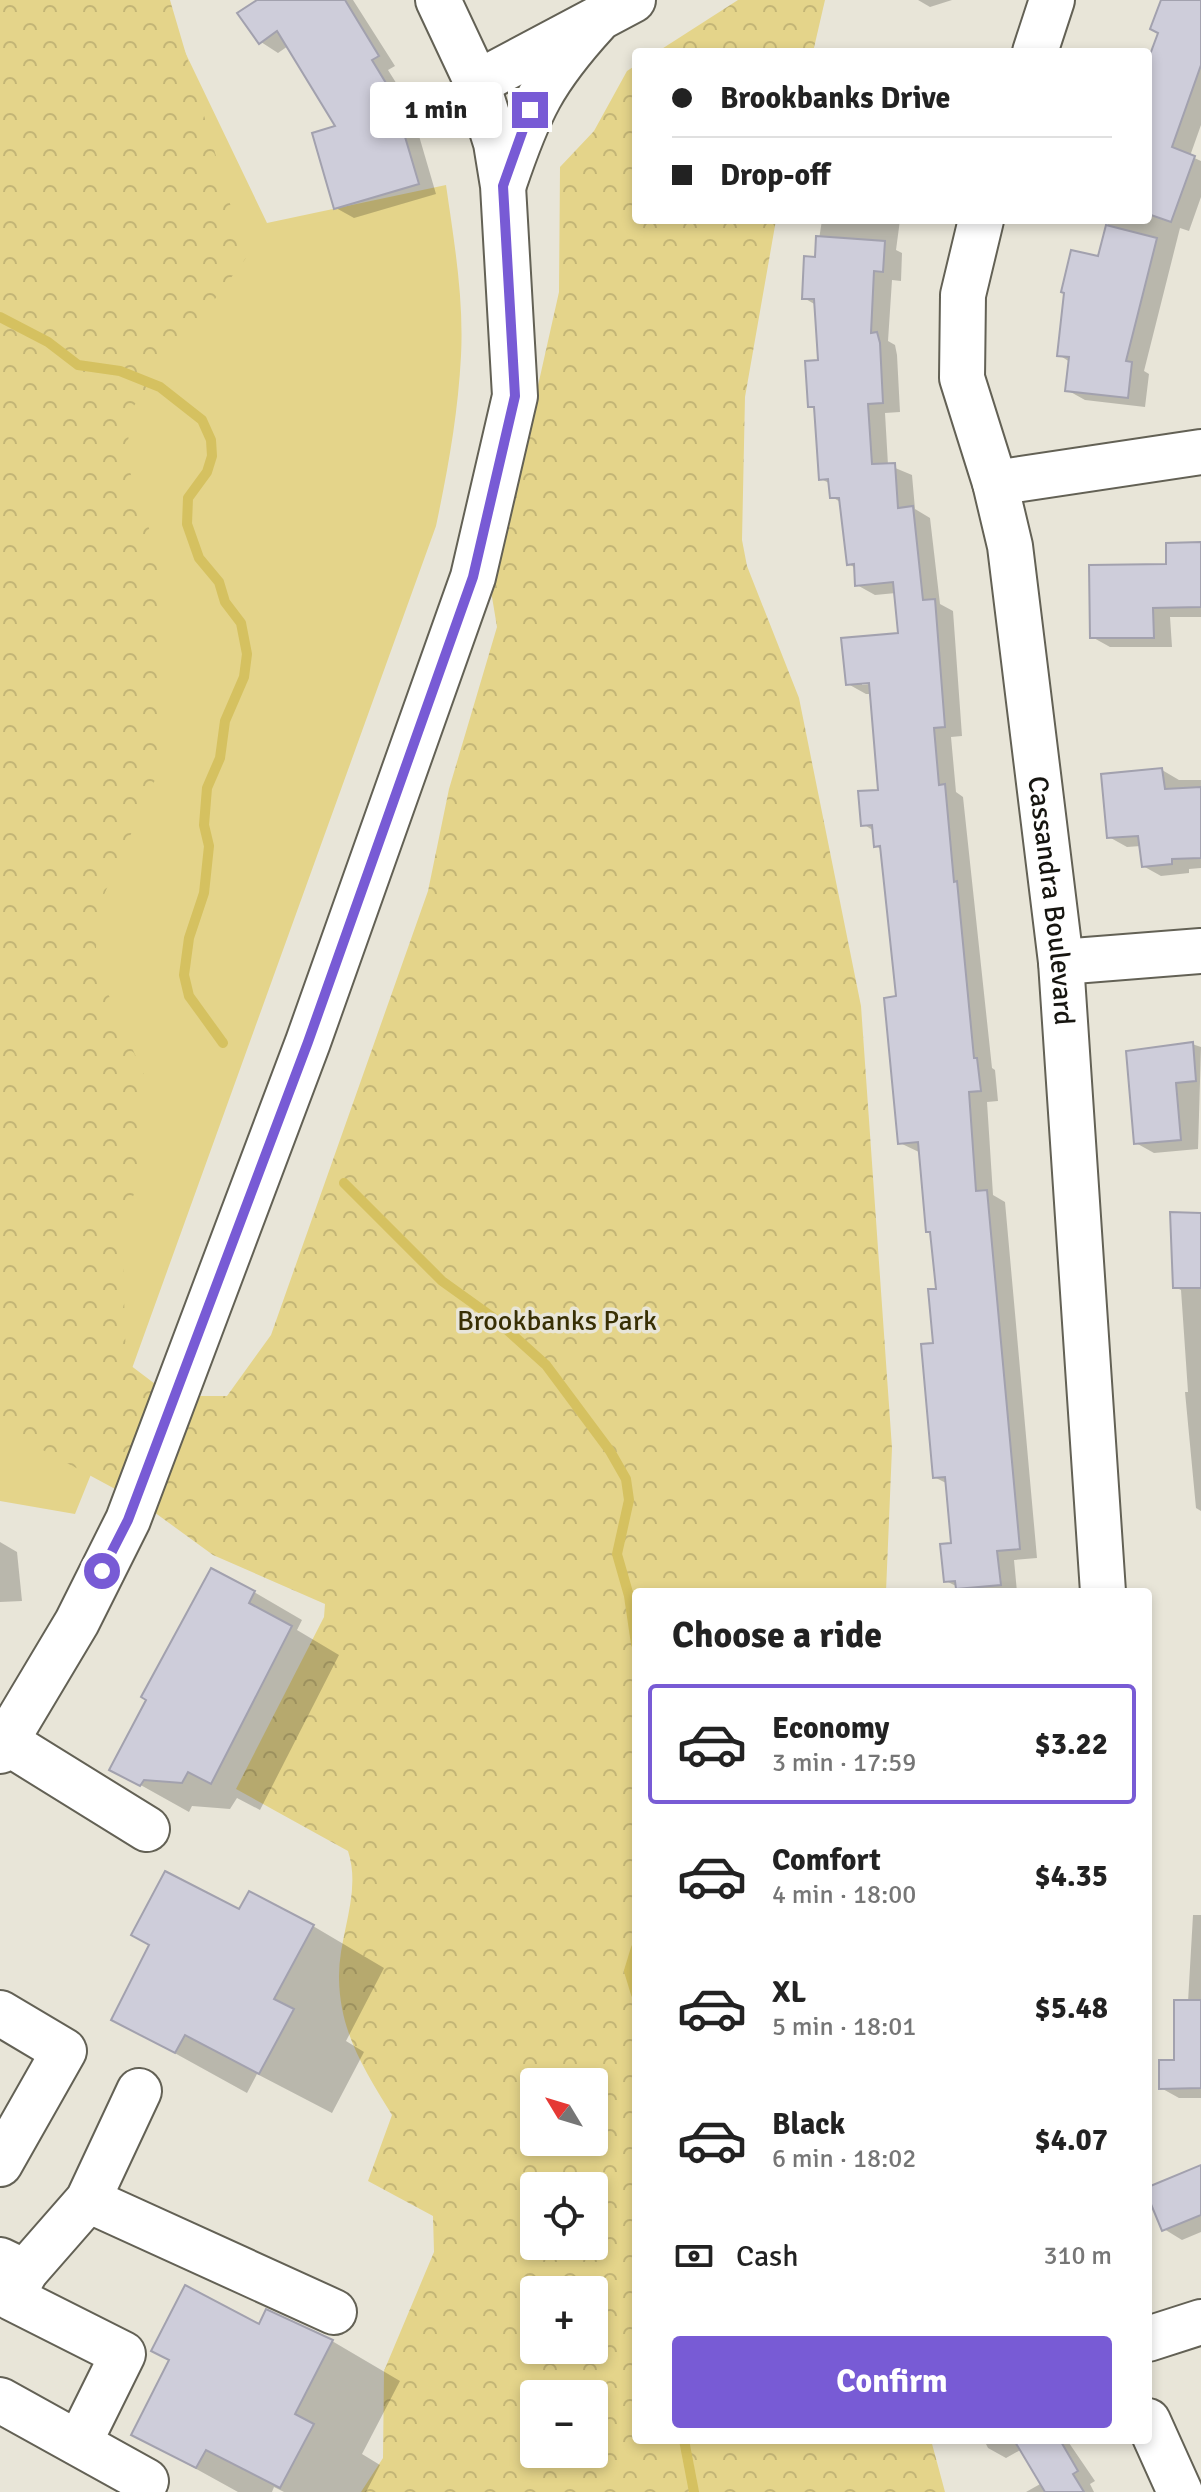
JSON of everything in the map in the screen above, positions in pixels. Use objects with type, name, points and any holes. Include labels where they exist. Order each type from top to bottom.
[{"type":"street","points":[[147,1829],[2,1743],[77,1622],[128,1520],[308,1042],[459,624],[473,577],[515,396],[503,186],[496,143],[477,83],[438,0]]},
{"type":"street","points":[[477,83],[633,0]]},
{"type":"street","points":[[1036,48],[1052,0]]},
{"type":"street","points":[[503,186],[530,110],[547,81],[596,22]]},
{"type":"street","name":"Cassandra Boulevard","points":[[980,224],[963,295],[962,378],[995,483],[1010,546],[1061,962],[1103,1588]]},
{"type":"street","points":[[995,483],[1201,452]]},
{"type":"street","points":[[1061,962],[1201,951]]},
{"type":"street","points":[[0,2013],[64,2051],[0,2164]]},
{"type":"street","points":[[79,2443],[123,2354],[12,2298],[12,2266],[88,2200],[139,2091]]},
{"type":"street","points":[[88,2200],[334,2312]]},
{"type":"street","points":[[1152,2338],[1201,2322]]},
{"type":"street","points":[[0,2400],[146,2481]]},
{"type":"street","points":[[1152,2430],[1180,2492]]},
{"type":"green space","points":[[0,0],[160,0],[267,223],[446,185],[461,313],[458,399],[436,526],[117,1410],[75,1514],[0,1501]]},
{"type":"green space","name":"Brookbanks Park","points":[[0,0],[170,0],[246,258],[130,411],[127,463],[160,561],[158,773],[99,906],[95,964],[144,1075],[139,1179],[122,1229],[126,1362],[171,1396],[227,1396],[271,1335],[428,891],[449,789],[497,627],[487,567],[513,497],[559,292],[560,167],[594,131],[627,71],[632,68],[632,224],[775,224],[745,397],[742,540],[747,566],[799,698],[861,1006],[892,1448],[886,1588],[632,1588],[632,2444],[932,2444],[945,2492],[361,2492],[383,2458],[384,2371],[434,2252],[433,2216],[368,2181],[392,2115],[356,2051],[340,1999],[340,1963],[352,1883],[348,1851],[236,1789],[324,1617],[325,1604],[213,1555],[143,1504],[0,1427]]},
{"type":"green space","points":[[738,0],[825,0],[814,48],[663,48]]},
{"type":"building","points":[[257,0],[345,0],[379,56],[372,60],[392,93],[419,184],[334,209],[312,133],[335,126],[277,31],[259,44],[237,13]]},
{"type":"building","points":[[1161,0],[1201,0],[1201,65],[1172,147],[1195,156],[1171,222],[1152,215],[1152,49],[1158,33],[1150,29]]},
{"type":"building","points":[[1106,225],[1157,238],[1126,361],[1132,362],[1128,398],[1065,391],[1069,357],[1057,356],[1064,293],[1061,292],[1071,250],[1098,256]]},
{"type":"building","points":[[816,236],[885,241],[883,272],[874,271],[871,333],[877,332],[880,343],[883,403],[868,404],[872,464],[895,463],[898,508],[913,506],[923,600],[935,599],[945,727],[934,728],[939,785],[945,784],[974,1058],[977,1058],[981,1091],[969,1092],[976,1191],[987,1190],[1020,1549],[997,1551],[1001,1585],[956,1588],[955,1581],[944,1582],[940,1544],[951,1543],[945,1477],[933,1478],[921,1344],[933,1343],[928,1289],[936,1289],[930,1232],[926,1232],[918,1142],[898,1144],[884,998],[896,996],[880,846],[874,847],[872,825],[861,826],[858,791],[878,790],[869,683],[846,685],[841,638],[898,633],[893,582],[855,586],[854,564],[847,565],[839,498],[830,498],[828,479],[819,480],[814,407],[808,407],[805,361],[818,360],[814,299],[802,299],[804,256],[815,257]]},
{"type":"building","points":[[1201,542],[1201,607],[1153,608],[1154,638],[1090,638],[1089,565],[1166,564],[1166,543]]},
{"type":"building","points":[[1162,768],[1165,789],[1201,787],[1201,858],[1172,859],[1172,864],[1142,867],[1138,836],[1107,838],[1101,774]]},
{"type":"building","points":[[1193,1042],[1196,1081],[1176,1083],[1181,1140],[1134,1144],[1126,1051]]},
{"type":"building","points":[[1170,1212],[1201,1213],[1201,1288],[1173,1288]]},
{"type":"building","points":[[211,1568],[255,1591],[249,1603],[292,1626],[211,1784],[188,1772],[182,1783],[144,1780],[140,1786],[109,1770],[146,1700],[141,1697]]},
{"type":"building","points":[[165,1871],[239,1909],[249,1891],[314,1925],[274,1999],[294,2009],[259,2074],[185,2035],[175,2053],[111,2020],[149,1945],[131,1935]]},
{"type":"building","points":[[1174,2000],[1201,2000],[1201,2088],[1159,2089],[1159,2060],[1174,2060]]},
{"type":"building","points":[[1201,2165],[1201,2215],[1162,2231],[1152,2207],[1152,2185]]},
{"type":"building","points":[[185,2285],[259,2324],[266,2309],[333,2340],[295,2414],[314,2424],[280,2488],[206,2450],[196,2468],[131,2435],[169,2360],[151,2351]]},
{"type":"building","points":[[1016,2444],[1062,2444],[1078,2471],[1073,2474],[1084,2492],[1045,2492]]},
{"type":"waterway","points":[[0,317],[48,342],[78,365],[120,371],[160,387],[202,420],[211,440],[212,456],[207,472],[188,498],[187,524],[199,558],[219,582],[225,602],[241,623],[247,654],[244,677],[225,721],[220,758],[207,788],[204,825],[209,846],[204,893],[189,938],[184,975],[189,996],[223,1043]]},
{"type":"waterway","points":[[344,1183],[442,1281],[495,1319],[546,1365],[610,1451],[626,1479],[629,1500],[617,1554],[632,1617]]},
{"type":"waterway","points":[[632,1961],[629,1971],[632,1981]]},
{"type":"waterway","points":[[685,2444],[694,2492]]},
{"type":"route","points":[[102,1571],[128,1520],[308,1042],[459,624],[473,577],[515,396],[503,186],[530,110]]}]
